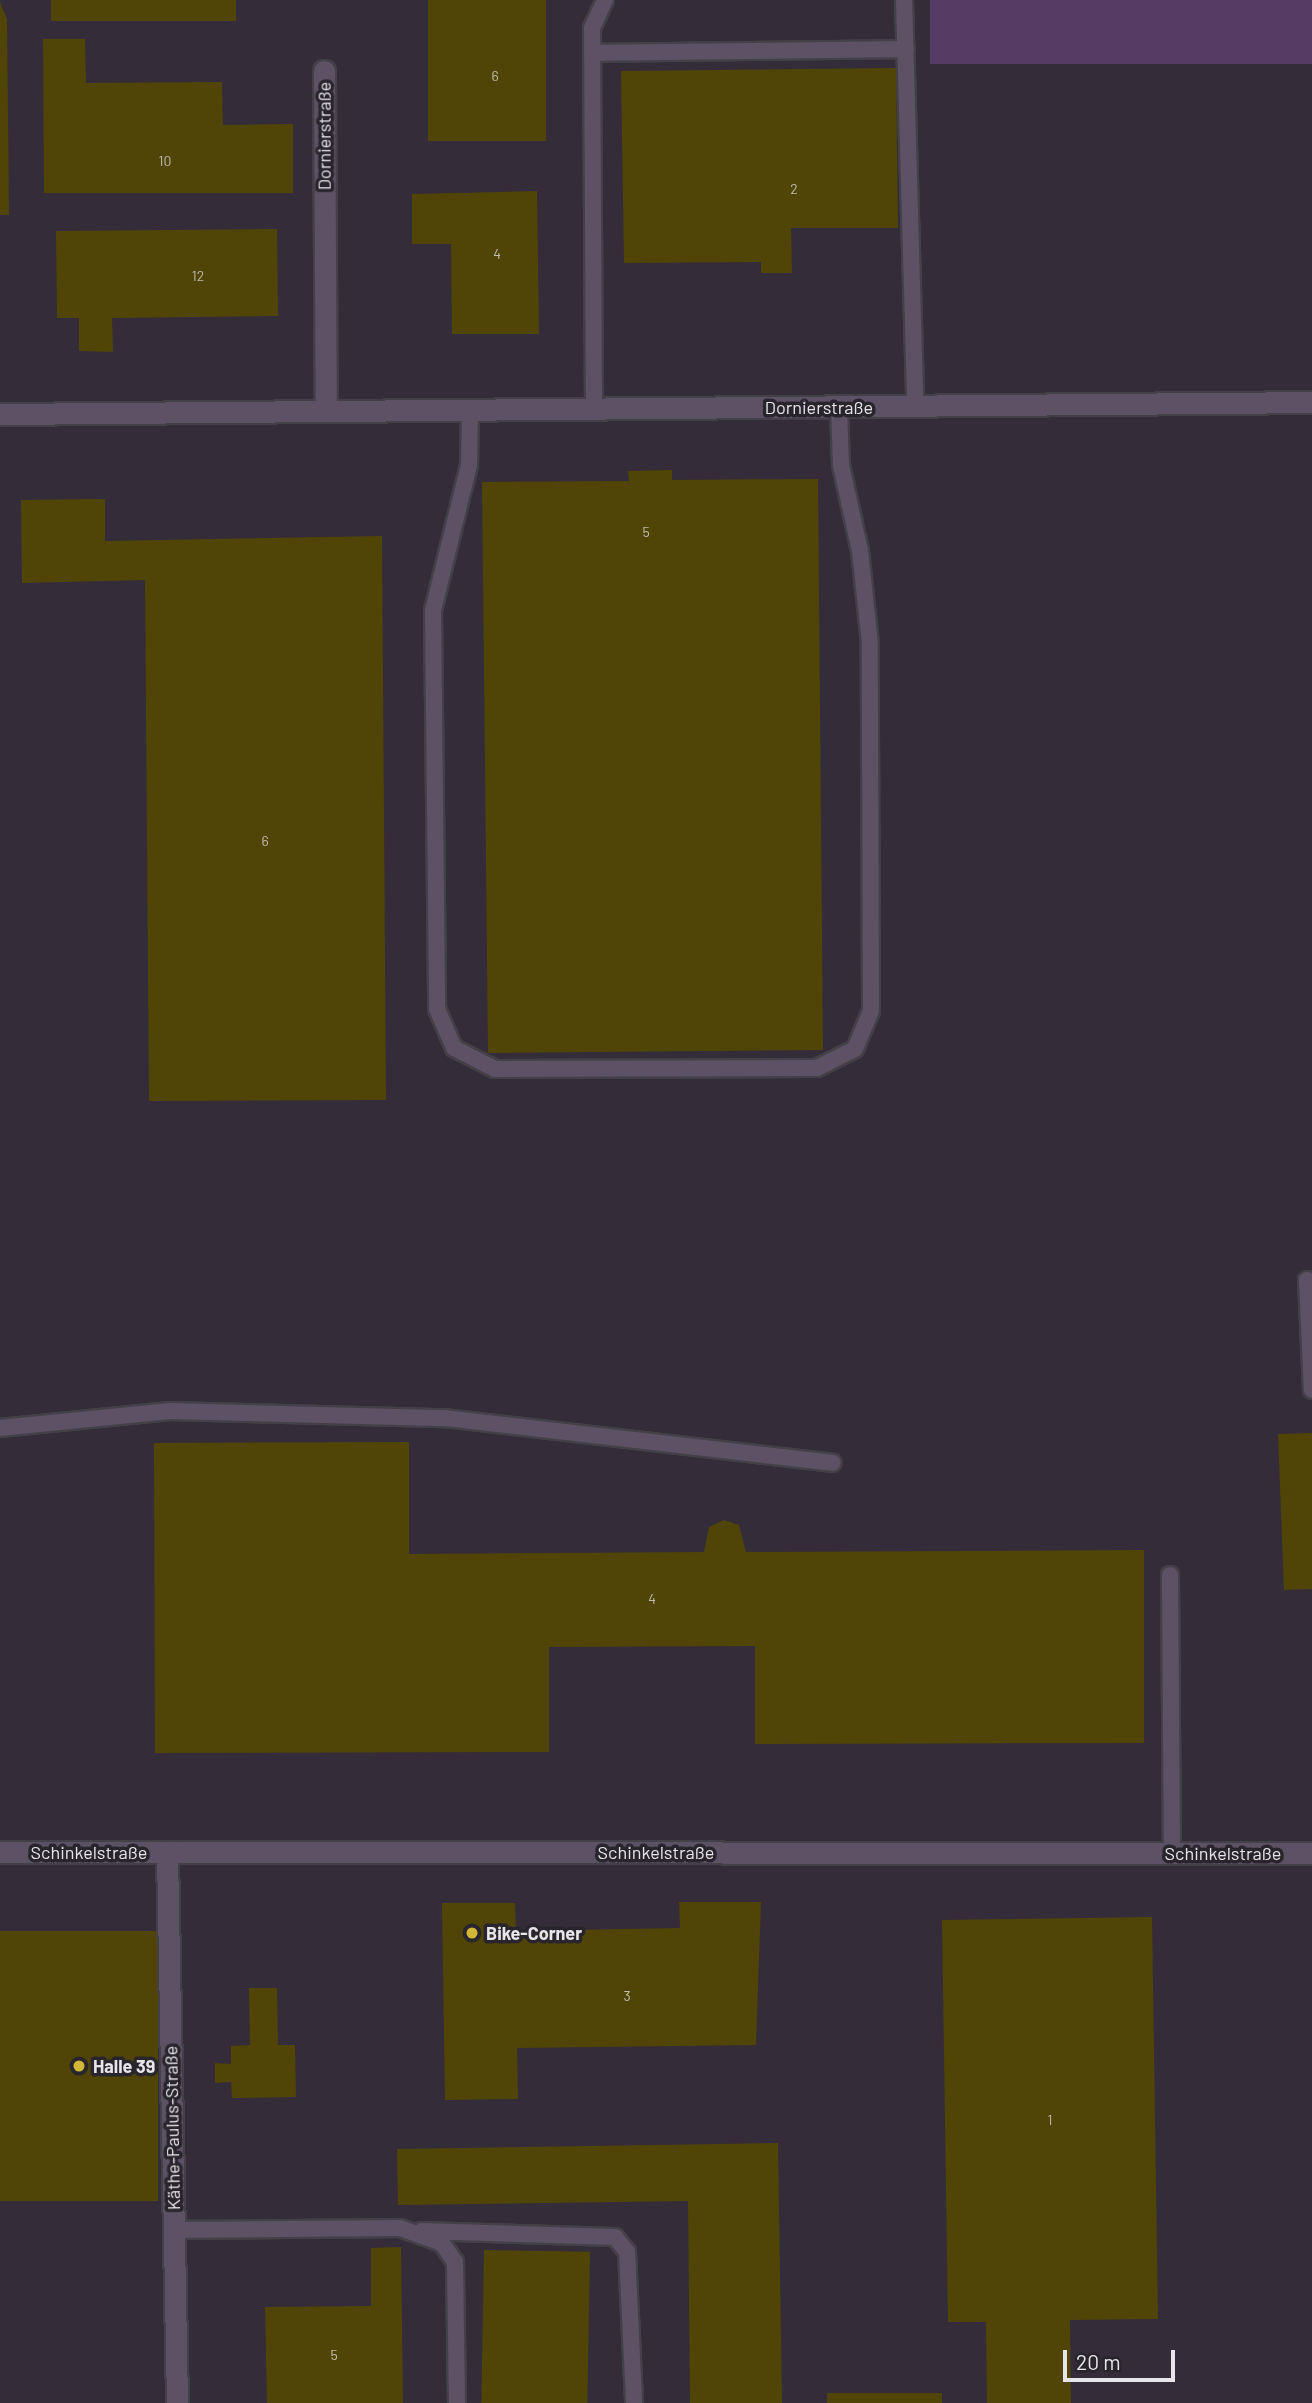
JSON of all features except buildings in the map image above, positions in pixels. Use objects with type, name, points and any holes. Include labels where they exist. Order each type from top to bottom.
[{"type":"street","name":"Dornierstraße","points":[[324,71],[326,411]]},
{"type":"street","name":"Dornierstraße","points":[[0,414],[1312,402]]},
{"type":"street","name":"Schinkelstraße","points":[[0,1852],[1312,1853]]},
{"type":"street","name":"Käthe-Paulus-Straße","points":[[167,1852],[177,2403]]},
{"type":"lane","points":[[594,408],[592,28],[605,0],[615,0]]},
{"type":"lane","points":[[904,0],[915,406]]},
{"type":"lane","points":[[592,53],[906,48]]},
{"type":"lane","points":[[470,410],[469,465],[433,611],[437,1009],[454,1048],[495,1069],[817,1068],[855,1049],[872,1011],[870,644],[860,551],[841,465],[839,407]]},
{"type":"lane","points":[[1307,1280],[1312,1390]]},
{"type":"lane","points":[[0,1428],[170,1411],[445,1418],[832,1463]]},
{"type":"lane","points":[[1170,1575],[1172,1853]]},
{"type":"lane","points":[[174,2230],[420,2231],[615,2237],[627,2252],[634,2403]]},
{"type":"lane","points":[[420,2231],[442,2243],[455,2262],[457,2403]]},
{"type":"shaded area","points":[[0,0],[1312,0],[1312,2403],[0,2403]]},
{"type":"shaded area","points":[[930,0],[1312,0],[1312,64],[930,64]]},
{"type":"place","name":"Bike-Corner","points":[[472,1933]]},
{"type":"place","name":"Halle 39","points":[[79,2066]]}]
